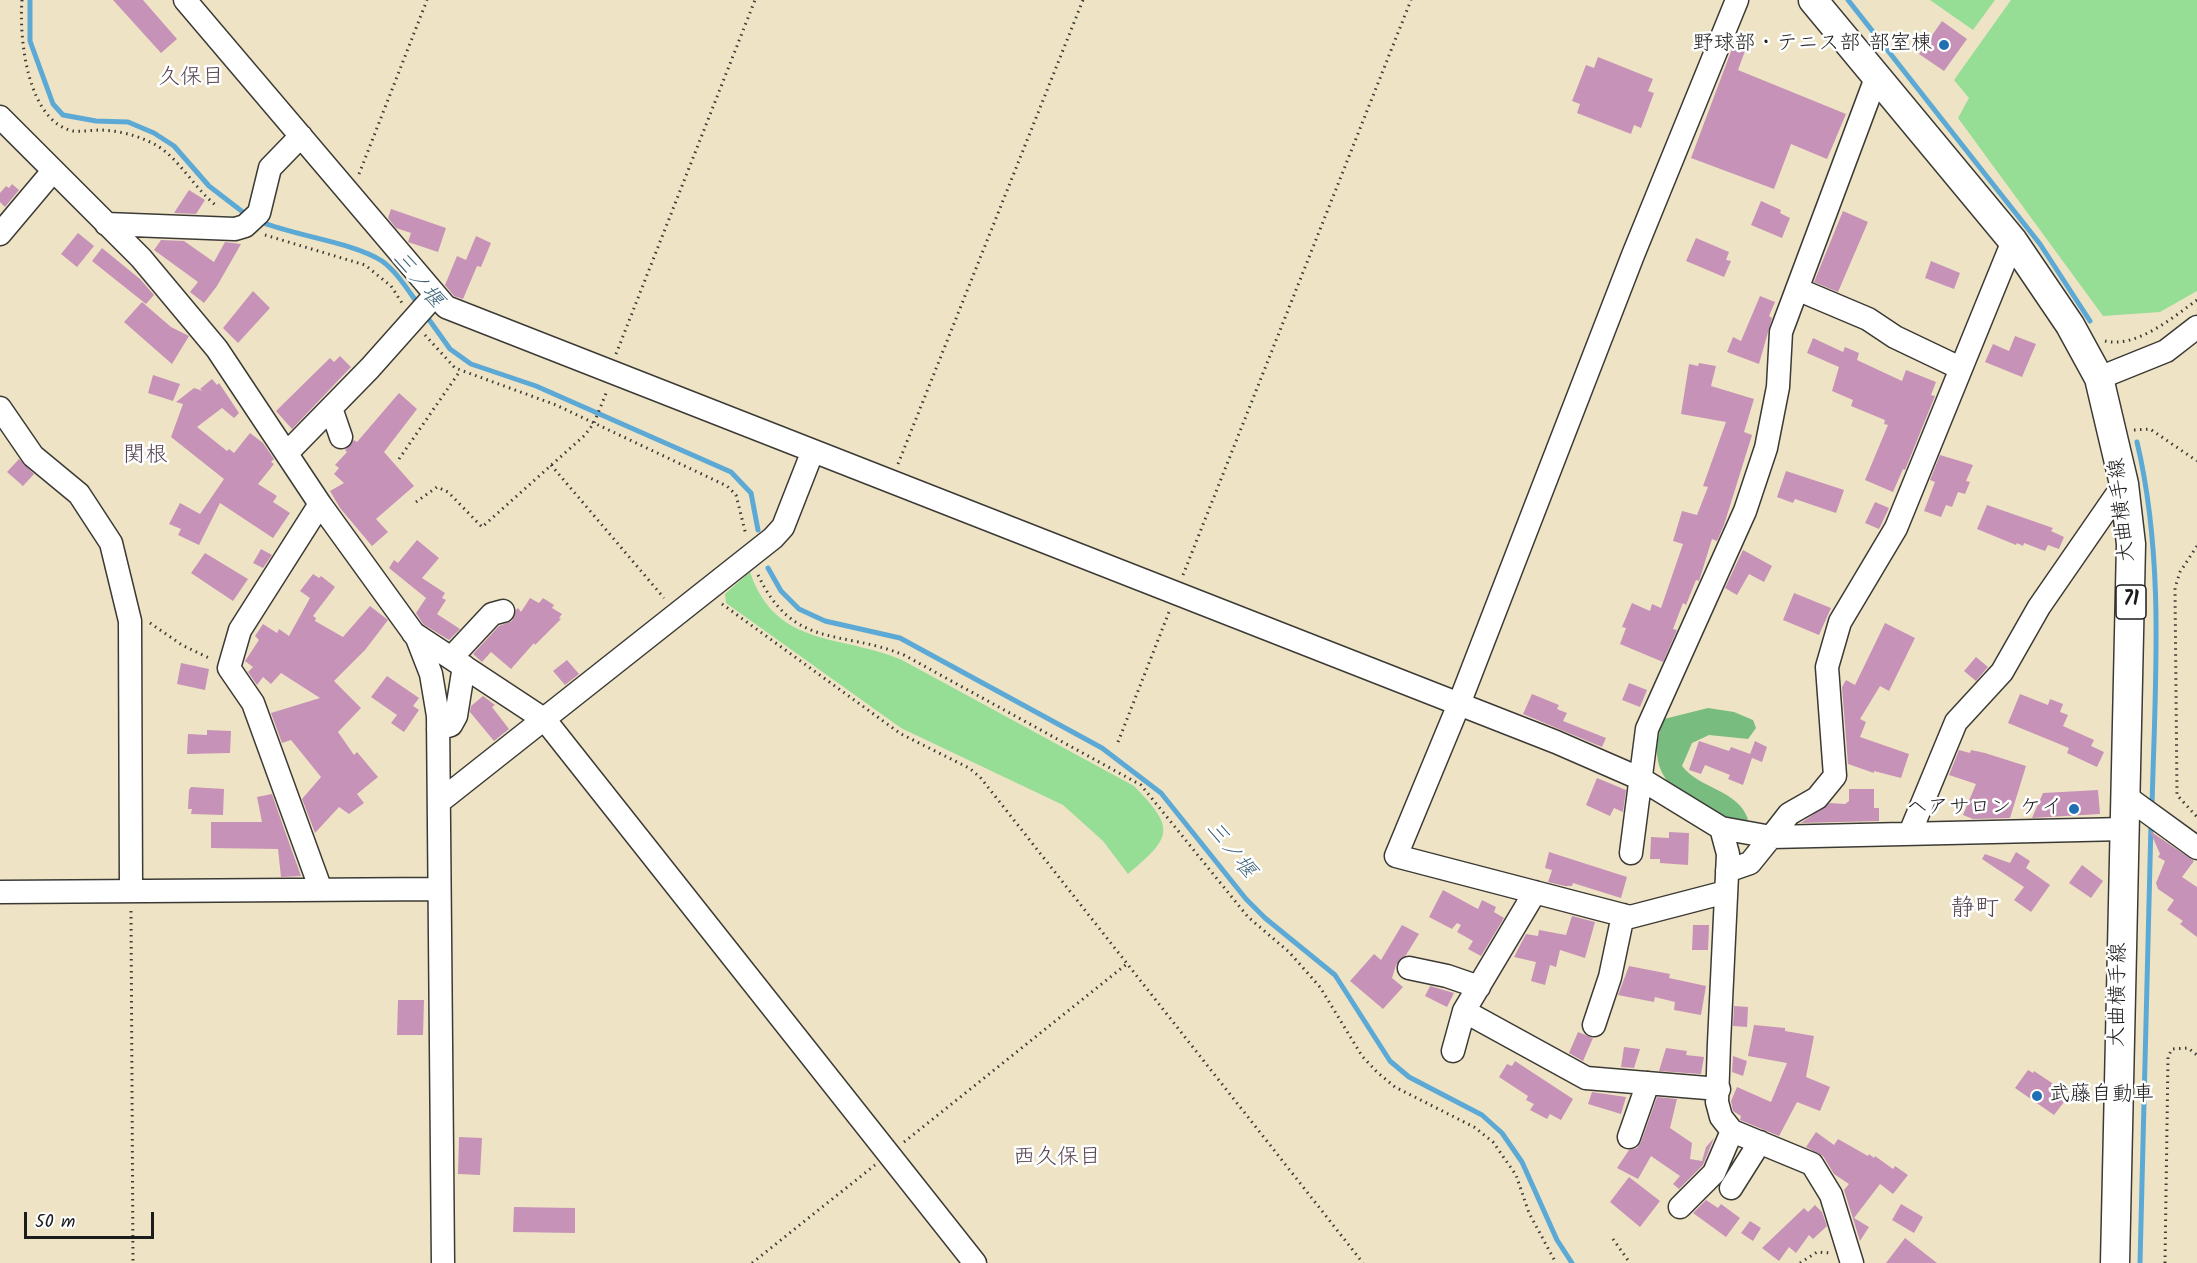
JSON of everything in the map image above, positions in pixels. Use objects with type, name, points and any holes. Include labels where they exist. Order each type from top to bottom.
[{"type":"main road","name":"大曲横手線","points":[[1813,0],[2013,242],[2070,325],[2100,378],[2114,431],[2124,484],[2131,544],[2115,1263]]},
{"type":"street","points":[[184,0],[351,194],[432,298],[446,308],[1459,704],[1641,779],[1721,828],[1771,837],[2124,829]]},
{"type":"street","points":[[1737,0],[1633,255],[1459,704],[1396,856],[1630,917],[1726,881],[1749,863],[1789,814],[1817,798],[1835,776],[1827,667],[1840,622],[1896,528],[2013,242]]},
{"type":"street","points":[[1631,853],[1647,729],[1745,511],[1766,448],[1778,387],[1781,332],[1876,78]]},
{"type":"street","points":[[0,117],[141,258],[217,349],[320,504],[413,633],[431,674],[438,729],[443,1263]]},
{"type":"street","points":[[106,224],[235,229],[250,221],[270,168],[302,136]]},
{"type":"street","points":[[0,234],[53,171]]},
{"type":"street","points":[[1797,289],[1868,319],[1895,337],[1960,368]]},
{"type":"street","points":[[287,453],[432,298]]},
{"type":"street","points":[[2100,378],[2166,351],[2197,327]]},
{"type":"street","points":[[0,408],[33,456],[79,494],[111,543],[130,621],[130,890]]},
{"type":"street","points":[[331,408],[341,437]]},
{"type":"street","points":[[439,802],[707,591],[783,527],[812,453]]},
{"type":"street","points":[[1910,833],[1956,722],[2002,672],[2039,607],[2124,484]]},
{"type":"street","points":[[320,504],[240,630],[229,668],[253,703],[321,890]]},
{"type":"street","points":[[434,692],[458,671],[492,614],[503,611]]},
{"type":"street","points":[[413,633],[458,671],[545,720],[975,1263]]},
{"type":"street","points":[[438,729],[451,725],[456,716],[458,671]]},
{"type":"street","points":[[2124,795],[2197,848]]},
{"type":"street","points":[[1721,828],[1728,854],[1717,1102],[1721,1117],[1732,1131],[1812,1164],[1831,1195],[1851,1259]]},
{"type":"street","points":[[0,892],[438,889]]},
{"type":"street","points":[[1453,1051],[1464,1011],[1535,892]]},
{"type":"street","points":[[1594,1025],[1610,977],[1623,915]]},
{"type":"street","points":[[1409,968],[1447,976],[1479,987]]},
{"type":"street","points":[[1464,1011],[1586,1078],[1719,1089]]},
{"type":"street","points":[[1629,1137],[1648,1083]]},
{"type":"street","points":[[1680,1207],[1714,1173],[1732,1131]]},
{"type":"street","points":[[1731,1188],[1760,1142]]},
{"type":"path","points":[[22,0],[22,45],[41,107],[48,117],[74,131],[125,132],[154,144],[165,151],[211,202],[250,221],[280,241],[365,265],[391,286],[440,354],[460,370],[556,405],[727,486],[736,495],[750,556],[768,595],[777,608],[796,624],[828,637],[880,645],[904,655],[1141,785],[1242,910],[1289,952],[1320,987],[1362,1056],[1377,1072],[1395,1087],[1474,1127],[1493,1142],[1516,1174],[1529,1213],[1556,1263]]},
{"type":"path","points":[[351,194],[427,0]]},
{"type":"path","points":[[608,372],[755,0]]},
{"type":"path","points":[[890,483],[1083,0]]},
{"type":"path","points":[[1118,742],[1411,0]]},
{"type":"path","points":[[399,459],[460,370]]},
{"type":"path","points":[[416,502],[437,487],[448,492],[482,527],[585,435],[594,422],[602,402]]},
{"type":"path","points":[[2114,431],[2150,429],[2197,461]]},
{"type":"path","points":[[551,465],[678,614]]},
{"type":"path","points":[[2197,546],[2180,572],[2175,599],[2177,795],[2197,817]]},
{"type":"path","points":[[707,591],[731,612],[901,734],[969,768],[1128,963],[1364,1263]]},
{"type":"path","points":[[124,597],[155,628],[229,668]]},
{"type":"path","points":[[130,890],[133,1263]]},
{"type":"path","points":[[752,1263],[1128,963]]},
{"type":"path","points":[[2165,1263],[2168,1057],[2172,1049],[2188,1048],[2197,1055]]},
{"type":"path","points":[[1613,1239],[1630,1263]]},
{"type":"path","points":[[1800,1263],[1804,1258],[1817,1252],[1851,1259]]},
{"type":"green space","points":[[1930,0],[1995,0],[1973,30]]},
{"type":"green space","points":[[2011,0],[2197,0],[2197,291],[2160,312],[2103,316],[1958,118],[1969,98],[1954,80]]},
{"type":"green space","points":[[750,572],[762,597],[776,615],[794,627],[813,635],[902,660],[1134,786],[1148,801],[1162,823],[1163,832],[1160,841],[1153,851],[1128,874],[1103,841],[1063,805],[901,728],[726,603],[725,594]]},
{"type":"green space","points":[[1708,708],[1734,712],[1753,720],[1756,728],[1748,739],[1709,735],[1692,743],[1682,766],[1698,780],[1727,796],[1743,809],[1748,819],[1742,826],[1705,809],[1674,789],[1664,776],[1658,760],[1658,742],[1664,719]]},
{"type":"building","points":[[113,0],[143,0],[177,39],[161,53]]},
{"type":"building","name":"野球部・テニス部 部室棟","points":[[1942,21],[1967,39],[1944,71],[1919,54]]},
{"type":"building","points":[[1733,46],[1745,51],[1738,70],[1846,114],[1827,159],[1791,144],[1774,189],[1691,158]]},
{"type":"building","points":[[1598,57],[1653,79],[1648,91],[1654,93],[1641,128],[1634,125],[1631,134],[1577,113],[1580,104],[1572,101],[1586,65],[1594,68]]},
{"type":"building","points":[[12,184],[19,190],[5,207],[0,202],[0,193],[6,186],[9,188]]},
{"type":"building","points":[[189,190],[205,200],[196,214],[174,213]]},
{"type":"building","points":[[1761,201],[1781,210],[1780,213],[1790,218],[1782,238],[1751,225]]},
{"type":"building","points":[[391,209],[446,228],[438,252],[408,242],[411,233],[396,228],[388,218]]},
{"type":"building","points":[[1843,211],[1868,222],[1838,292],[1814,282]]},
{"type":"building","points":[[78,233],[94,246],[77,267],[61,254]]},
{"type":"building","points":[[476,236],[491,243],[481,267],[477,266],[463,299],[454,296],[445,285],[457,256],[466,260]]},
{"type":"building","points":[[1696,238],[1729,252],[1726,260],[1731,261],[1724,277],[1686,261]]},
{"type":"building","points":[[161,240],[184,241],[214,262],[225,242],[241,244],[217,286],[204,303],[190,292],[198,282],[154,250]]},
{"type":"building","points":[[102,248],[140,279],[154,295],[146,304],[92,261]]},
{"type":"building","points":[[1931,261],[1960,273],[1954,289],[1925,278]]},
{"type":"building","points":[[253,291],[270,308],[238,343],[223,328]]},
{"type":"building","points":[[1760,296],[1775,302],[1769,316],[1772,318],[1759,364],[1727,352],[1733,337],[1741,341]]},
{"type":"building","points":[[142,302],[171,327],[189,336],[172,364],[124,322]]},
{"type":"building","points":[[2015,336],[2036,344],[2022,377],[1985,362],[1993,344],[2009,351]]},
{"type":"building","points":[[1813,338],[1843,352],[1845,347],[1859,353],[1857,360],[1902,381],[1906,370],[1936,382],[1931,395],[1935,396],[1905,470],[1903,469],[1893,492],[1865,480],[1888,425],[1884,424],[1885,420],[1851,406],[1853,400],[1832,391],[1839,367],[1807,353]]},
{"type":"building","points":[[340,356],[351,367],[292,429],[276,411],[330,358],[334,362]]},
{"type":"building","points":[[1699,363],[1716,366],[1711,386],[1754,399],[1744,432],[1752,435],[1724,525],[1717,541],[1712,539],[1699,581],[1696,580],[1686,605],[1683,603],[1673,629],[1677,630],[1663,662],[1620,644],[1626,628],[1622,627],[1632,603],[1650,611],[1652,604],[1661,608],[1683,544],[1673,541],[1682,511],[1697,515],[1708,487],[1703,486],[1726,422],[1681,414],[1689,364],[1698,366]]},
{"type":"building","points":[[153,375],[180,384],[173,401],[148,393]]},
{"type":"building","points":[[212,379],[217,385],[219,383],[239,413],[234,418],[222,408],[197,427],[227,451],[229,449],[234,453],[250,433],[263,443],[274,459],[271,462],[274,464],[258,484],[277,496],[273,502],[290,513],[273,538],[220,503],[199,545],[178,535],[181,529],[169,524],[180,503],[200,514],[224,479],[171,437],[183,404],[176,402],[194,388],[203,391],[200,389]]},
{"type":"building","points":[[399,393],[417,409],[384,452],[414,486],[376,519],[388,532],[372,546],[340,508],[330,491],[344,483],[334,474],[339,468],[335,465],[347,452],[345,450],[354,440],[357,442]]},
{"type":"building","points":[[1940,455],[1973,465],[1966,481],[1970,482],[1965,494],[1958,492],[1952,507],[1946,505],[1941,517],[1924,511],[1935,482],[1930,480]]},
{"type":"building","points":[[19,459],[34,474],[23,486],[7,472]]},
{"type":"building","points":[[1786,471],[1844,490],[1836,513],[1795,499],[1793,503],[1777,497]]},
{"type":"building","points":[[1875,502],[1889,508],[1879,529],[1865,523]]},
{"type":"building","points":[[1987,505],[2053,528],[2051,531],[2064,537],[2059,549],[2048,545],[2045,551],[2024,543],[2023,546],[2017,543],[2016,545],[1977,529]]},
{"type":"building","points":[[417,540],[439,558],[422,578],[445,593],[442,598],[446,600],[437,614],[460,629],[449,640],[423,624],[416,613],[426,598],[389,568],[394,560],[398,563]]},
{"type":"building","points":[[261,549],[272,555],[263,568],[253,563]]},
{"type":"building","points":[[1743,550],[1772,566],[1764,582],[1749,574],[1737,595],[1725,588]]},
{"type":"building","points":[[205,553],[248,579],[233,601],[191,573]]},
{"type":"building","points":[[313,574],[319,578],[321,576],[335,587],[313,616],[316,618],[315,621],[343,637],[370,606],[388,620],[365,650],[334,681],[361,708],[338,732],[354,755],[357,752],[378,777],[357,794],[364,803],[349,814],[339,807],[315,833],[302,799],[321,777],[291,740],[282,743],[271,713],[320,698],[281,673],[271,684],[263,677],[257,685],[248,672],[253,667],[245,661],[259,640],[255,636],[263,624],[277,633],[279,629],[289,636],[310,598],[300,591]]},
{"type":"building","points":[[1794,593],[1831,608],[1819,635],[1783,620]]},
{"type":"building","points":[[530,598],[539,603],[543,598],[554,605],[552,608],[562,614],[559,618],[561,619],[535,645],[534,643],[511,669],[491,652],[482,662],[473,654],[499,626],[512,621],[516,610],[518,608],[521,612]]},
{"type":"building","points":[[1885,623],[1915,638],[1889,691],[1880,686],[1860,719],[1866,722],[1860,737],[1909,754],[1901,778],[1874,771],[1874,773],[1848,764],[1842,687],[1846,680],[1855,685]]},
{"type":"building","points":[[1976,657],[1988,667],[1976,681],[1964,671]]},
{"type":"building","points":[[567,660],[579,674],[565,685],[553,671]]},
{"type":"building","points":[[181,663],[209,669],[205,690],[177,684]]},
{"type":"building","points":[[387,676],[419,698],[413,706],[419,710],[404,732],[391,723],[397,715],[371,697]]},
{"type":"building","points":[[1629,683],[1647,690],[1640,707],[1622,700]]},
{"type":"building","points":[[1532,694],[1559,705],[1557,709],[1567,713],[1563,721],[1606,738],[1602,747],[1523,714]]},
{"type":"building","points":[[2020,694],[2048,705],[2050,699],[2063,704],[2060,712],[2068,715],[2063,726],[2094,740],[2091,746],[2104,752],[2097,767],[2067,753],[2069,748],[2008,723]]},
{"type":"building","points":[[483,696],[495,705],[492,707],[509,729],[494,741],[470,712],[471,706]]},
{"type":"building","points":[[207,730],[231,731],[230,753],[187,754],[188,734],[207,735]]},
{"type":"building","points":[[1699,741],[1729,751],[1731,747],[1750,754],[1755,741],[1767,747],[1762,762],[1752,758],[1743,785],[1728,779],[1730,775],[1705,765],[1701,774],[1689,770]]},
{"type":"building","points":[[1959,750],[1985,753],[2026,766],[2010,818],[1973,819],[1963,815],[1976,784],[1949,775]]},
{"type":"building","points":[[1597,778],[1626,790],[1623,812],[1614,808],[1610,816],[1586,805]]},
{"type":"building","points":[[191,787],[224,789],[223,815],[191,814],[192,809],[188,809]]},
{"type":"building","points":[[1849,789],[1874,789],[1874,808],[1879,808],[1879,821],[1801,823],[1830,803],[1845,804],[1849,801]]},
{"type":"building","name":"ヘアサロン ケイ","points":[[2098,790],[2100,814],[2032,818],[2043,793]]},
{"type":"building","points":[[272,794],[301,876],[281,877],[278,849],[211,848],[211,822],[262,822],[257,797]]},
{"type":"building","points":[[2150,831],[2194,861],[2182,877],[2197,887],[2197,937],[2180,924],[2183,921],[2167,910],[2174,900],[2158,889],[2156,883],[2165,861],[2158,857],[2160,854]]},
{"type":"building","points":[[1669,832],[1689,833],[1688,865],[1660,863],[1660,859],[1650,859],[1651,837],[1669,838]]},
{"type":"building","points":[[1549,852],[1627,877],[1621,898],[1573,883],[1572,886],[1565,886],[1548,882],[1552,870],[1545,868]]},
{"type":"building","points":[[2016,852],[2030,861],[2026,868],[2050,885],[2031,912],[2014,900],[2024,887],[1982,859],[1985,854],[2010,863]]},
{"type":"building","points":[[2082,865],[2103,881],[2091,898],[2069,883]]},
{"type":"building","points":[[1443,890],[1478,909],[1482,900],[1496,907],[1494,912],[1504,918],[1481,956],[1468,949],[1473,941],[1457,932],[1461,925],[1457,923],[1452,929],[1429,917]]},
{"type":"building","points":[[1572,916],[1595,922],[1585,958],[1560,950],[1556,967],[1550,965],[1545,985],[1531,981],[1536,962],[1514,957],[1526,934],[1538,936],[1539,930],[1566,935]]},
{"type":"building","points":[[1402,925],[1419,934],[1406,955],[1396,965],[1392,978],[1403,987],[1383,1009],[1350,981],[1374,954],[1381,960]]},
{"type":"building","points":[[1693,925],[1709,925],[1708,950],[1692,950]]},
{"type":"building","points":[[1629,966],[1670,974],[1669,978],[1706,986],[1701,1015],[1674,1010],[1675,1002],[1655,997],[1654,1002],[1618,995]]},
{"type":"building","points":[[1430,986],[1454,993],[1447,1007],[1425,996]]},
{"type":"building","points":[[398,1000],[424,1000],[423,1035],[397,1035]]},
{"type":"building","points":[[1734,1006],[1748,1007],[1747,1027],[1733,1026]]},
{"type":"building","points":[[1754,1025],[1785,1028],[1785,1031],[1814,1036],[1806,1077],[1830,1087],[1820,1111],[1797,1102],[1779,1136],[1740,1120],[1741,1116],[1733,1111],[1731,1101],[1737,1087],[1771,1102],[1787,1063],[1748,1056]]},
{"type":"building","points":[[1578,1032],[1593,1038],[1583,1061],[1569,1053]]},
{"type":"building","points":[[1624,1047],[1640,1049],[1634,1068],[1621,1067]]},
{"type":"building","points":[[1666,1048],[1687,1051],[1686,1055],[1704,1057],[1701,1074],[1659,1071]]},
{"type":"building","points":[[1733,1056],[1747,1061],[1743,1076],[1732,1072]]},
{"type":"building","points":[[1515,1061],[1573,1099],[1561,1120],[1550,1114],[1547,1119],[1530,1110],[1534,1104],[1526,1100],[1528,1096],[1499,1077],[1507,1064],[1512,1066]]},
{"type":"building","name":"武藤自動車","points":[[2028,1070],[2033,1073],[2034,1071],[2055,1085],[2050,1092],[2064,1102],[2054,1115],[2015,1088]]},
{"type":"building","points":[[1592,1092],[1626,1097],[1621,1114],[1588,1104]]},
{"type":"building","points":[[1657,1097],[1677,1099],[1670,1128],[1692,1143],[1690,1159],[1702,1161],[1706,1147],[1714,1138],[1703,1165],[1679,1189],[1673,1184],[1680,1176],[1651,1156],[1638,1179],[1617,1168],[1629,1150],[1637,1148],[1641,1142]]},
{"type":"building","points":[[1816,1132],[1834,1145],[1838,1139],[1868,1156],[1869,1154],[1874,1158],[1875,1156],[1893,1169],[1895,1166],[1908,1175],[1893,1194],[1880,1184],[1854,1218],[1869,1227],[1860,1241],[1844,1190],[1849,1184],[1834,1174],[1823,1156],[1806,1147]]},
{"type":"building","points":[[459,1137],[482,1138],[480,1175],[458,1174]]},
{"type":"building","points":[[1629,1177],[1660,1201],[1640,1227],[1610,1202]]},
{"type":"building","points":[[1706,1200],[1718,1208],[1721,1204],[1740,1218],[1726,1237],[1693,1213]]},
{"type":"building","points":[[1901,1204],[1923,1217],[1914,1233],[1892,1220]]},
{"type":"building","points":[[1815,1205],[1822,1212],[1827,1226],[1813,1239],[1809,1235],[1796,1253],[1789,1247],[1779,1261],[1762,1248],[1804,1208],[1808,1212]]},
{"type":"building","points":[[514,1207],[575,1208],[575,1233],[513,1232]]},
{"type":"building","points":[[1750,1221],[1761,1228],[1753,1241],[1741,1233]]},
{"type":"building","points":[[1905,1238],[1937,1263],[1886,1263]]},
{"type":"waterway","name":"三ノ堰","points":[[30,0],[30,41],[53,104],[63,115],[96,121],[128,122],[154,133],[174,146],[209,186],[248,216]]},
{"type":"waterway","points":[[1848,0],[2040,244],[2090,321]]},
{"type":"waterway","name":"三ノ堰","points":[[259,221],[370,254],[392,270],[418,304]]},
{"type":"waterway","name":"三ノ堰","points":[[425,314],[450,349],[471,364],[536,386],[731,472],[751,493],[758,530]]},
{"type":"waterway","points":[[2137,442],[2152,532],[2155,578],[2156,669],[2152,806]]},
{"type":"waterway","name":"三ノ堰","points":[[768,568],[781,591],[799,609],[825,621],[900,638],[1102,748],[1161,793],[1246,899],[1265,918],[1335,975],[1390,1061],[1409,1077],[1482,1115],[1502,1133],[1522,1162],[1557,1240],[1572,1263]]},
{"type":"waterway","points":[[2140,1263],[2151,823]]},
{"type":"place","name":"野球部・テニス部 部室棟","points":[[1944,45]]},
{"type":"place","name":"ヘアサロン ケイ","points":[[2074,809]]},
{"type":"place","name":"武藤自動車","points":[[2037,1096]]},
{"type":"district","name":"久保目","points":[[191,79]]},
{"type":"district","name":"関根","points":[[145,457]]},
{"type":"district","name":"静町","points":[[1975,911]]},
{"type":"district","name":"西久保目","points":[[1057,1159]]}]
